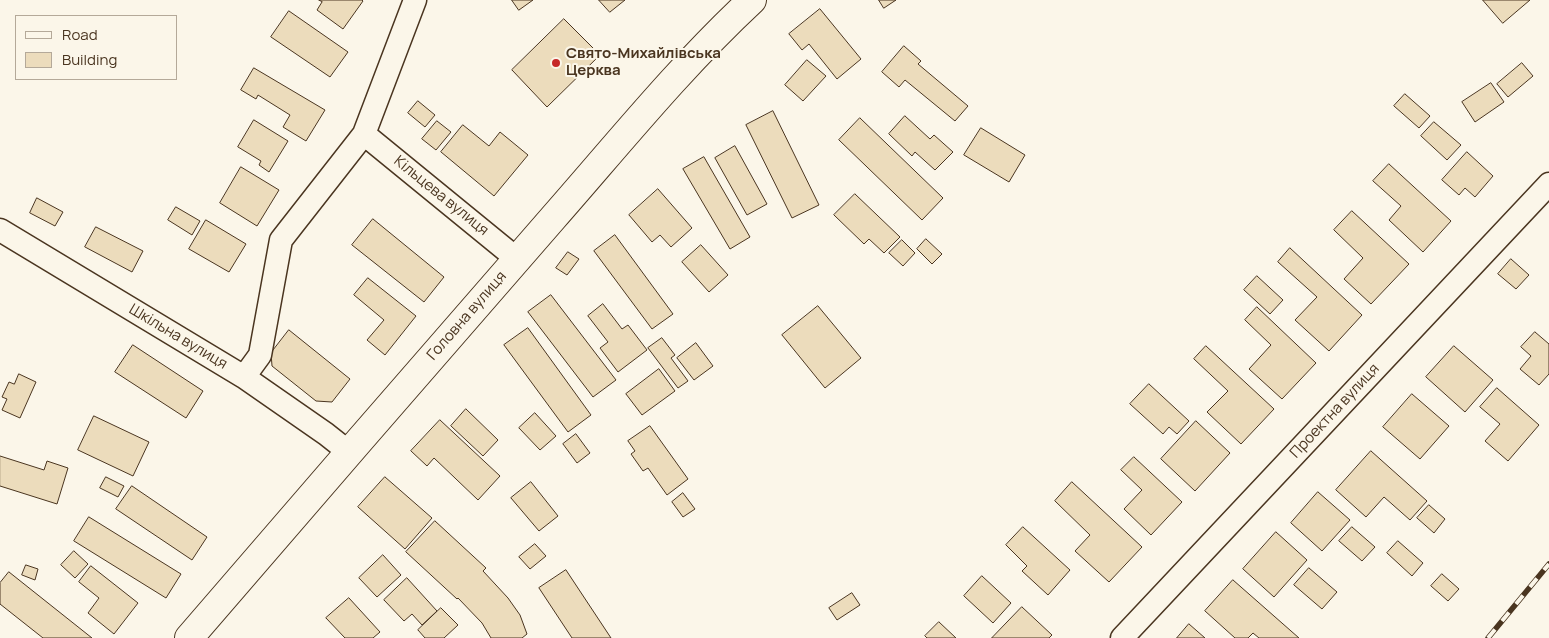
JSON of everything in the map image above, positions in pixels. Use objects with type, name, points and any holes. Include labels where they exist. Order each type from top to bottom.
[{"type":"main road","name":"Головна вулиця","points":[[190,638],[657,99],[723,27],[752,0]]},
{"type":"street","points":[[244,378],[260,355],[281,240],[364,134],[415,0]]},
{"type":"street","name":"Кільцева вулиця","points":[[364,134],[517,259]]},
{"type":"street","name":"Проектна вулиця","points":[[1122,638],[1549,184]]},
{"type":"street","name":"Шкільна вулиця","points":[[0,230],[244,378],[326,434],[350,454]]},
{"type":"building","points":[[319,0],[363,1],[343,29],[317,10],[322,2]]},
{"type":"building","points":[[512,0],[533,0],[519,10]]},
{"type":"building","points":[[599,0],[625,0],[610,12]]},
{"type":"building","points":[[879,0],[896,0],[884,8]]},
{"type":"building","points":[[1483,0],[1530,0],[1503,23]]},
{"type":"building","points":[[820,9],[861,59],[837,79],[809,44],[802,50],[789,34]]},
{"type":"building","points":[[289,11],[348,52],[330,77],[271,37]]},
{"type":"building","name":"Свято-Михайлівська Церква","points":[[564,19],[600,55],[547,107],[512,70]]},
{"type":"building","points":[[904,46],[921,61],[918,64],[968,106],[955,121],[905,80],[899,87],[882,72]]},
{"type":"building","points":[[807,60],[826,76],[803,101],[785,85]]},
{"type":"building","points":[[1522,63],[1533,76],[1508,97],[1497,84]]},
{"type":"building","points":[[254,68],[325,110],[306,141],[283,127],[290,115],[258,95],[256,99],[241,90]]},
{"type":"building","points":[[1491,83],[1504,102],[1475,122],[1462,102]]},
{"type":"building","points":[[1405,94],[1430,116],[1419,128],[1394,106]]},
{"type":"building","points":[[418,101],[435,115],[425,127],[408,113]]},
{"type":"building","points":[[773,111],[819,205],[792,218],[746,125]]},
{"type":"building","points":[[905,116],[930,139],[934,135],[953,152],[935,170],[915,152],[912,156],[889,134]]},
{"type":"building","points":[[860,118],[943,198],[922,220],[839,140]]},
{"type":"building","points":[[254,120],[288,141],[269,172],[259,165],[261,161],[238,147]]},
{"type":"building","points":[[437,121],[451,132],[436,150],[422,139]]},
{"type":"building","points":[[1434,122],[1461,145],[1447,160],[1421,136]]},
{"type":"building","points":[[463,125],[489,146],[500,132],[528,155],[494,196],[441,152]]},
{"type":"building","points":[[981,128],[1025,155],[1009,182],[964,155]]},
{"type":"building","points":[[735,146],[767,204],[747,215],[715,158]]},
{"type":"building","points":[[1467,152],[1493,176],[1475,197],[1465,188],[1459,195],[1442,180]]},
{"type":"building","points":[[704,157],[750,237],[730,249],[683,169]]},
{"type":"building","points":[[1389,164],[1451,221],[1423,252],[1389,220],[1401,206],[1373,181]]},
{"type":"building","points":[[241,167],[279,190],[257,226],[220,203]]},
{"type":"building","points":[[658,189],[692,228],[671,247],[660,235],[652,242],[629,215]]},
{"type":"building","points":[[855,194],[900,237],[884,253],[869,239],[864,244],[834,215]]},
{"type":"building","points":[[37,198],[63,212],[55,226],[30,213]]},
{"type":"building","points":[[176,207],[200,221],[192,235],[168,220]]},
{"type":"building","points":[[1352,211],[1409,264],[1371,304],[1344,279],[1363,258],[1334,230]]},
{"type":"building","points":[[373,219],[444,277],[424,302],[352,245]]},
{"type":"building","points":[[206,220],[246,244],[229,272],[189,249]]},
{"type":"building","points":[[96,227],[143,251],[132,272],[85,247]]},
{"type":"building","points":[[615,235],[673,314],[652,329],[594,251]]},
{"type":"building","points":[[926,239],[942,254],[932,264],[917,249]]},
{"type":"building","points":[[902,240],[915,253],[903,266],[889,253]]},
{"type":"building","points":[[701,245],[728,275],[709,292],[682,262]]},
{"type":"building","points":[[1290,248],[1362,315],[1329,351],[1295,320],[1317,297],[1278,262]]},
{"type":"building","points":[[568,252],[579,259],[567,275],[556,268]]},
{"type":"building","points":[[1511,259],[1529,275],[1516,289],[1498,274]]},
{"type":"building","points":[[1257,276],[1283,300],[1270,314],[1244,290]]},
{"type":"building","points":[[368,278],[416,316],[385,355],[367,340],[384,320],[354,295]]},
{"type":"building","points":[[551,295],[616,380],[593,397],[528,312]]},
{"type":"building","points":[[603,304],[622,329],[628,325],[647,350],[618,372],[600,348],[608,342],[588,316]]},
{"type":"building","points":[[818,306],[861,358],[825,388],[782,335]]},
{"type":"building","points":[[1257,307],[1316,363],[1282,399],[1249,369],[1271,345],[1245,320]]},
{"type":"building","points":[[528,328],[591,415],[568,432],[504,345]]},
{"type":"building","points":[[289,330],[350,379],[332,402],[316,401],[272,366],[271,353]]},
{"type":"building","points":[[1535,332],[1549,344],[1549,374],[1539,385],[1520,369],[1531,356],[1521,347]]},
{"type":"building","points":[[662,338],[675,355],[671,358],[688,381],[678,388],[648,348]]},
{"type":"building","points":[[696,343],[713,366],[694,380],[677,358]]},
{"type":"building","points":[[133,345],[203,391],[186,418],[115,372]]},
{"type":"building","points":[[1206,346],[1274,409],[1241,444],[1207,412],[1228,391],[1194,359]]},
{"type":"building","points":[[1454,346],[1493,380],[1465,412],[1426,377]]},
{"type":"building","points":[[659,369],[675,391],[642,415],[626,394]]},
{"type":"building","points":[[19,374],[36,382],[20,418],[2,410],[7,399],[2,397],[9,382],[14,384]]},
{"type":"building","points":[[1149,384],[1189,421],[1177,434],[1169,427],[1163,434],[1130,404]]},
{"type":"building","points":[[1497,388],[1539,425],[1508,461],[1485,441],[1500,424],[1480,407]]},
{"type":"building","points":[[1412,394],[1449,426],[1420,459],[1383,427]]},
{"type":"building","points":[[466,409],[498,440],[483,456],[451,426]]},
{"type":"building","points":[[535,413],[556,436],[540,450],[519,428]]},
{"type":"building","points":[[94,416],[149,442],[133,476],[78,450]]},
{"type":"building","points":[[440,420],[500,476],[478,500],[434,458],[427,466],[411,451]]},
{"type":"building","points":[[1196,421],[1230,453],[1195,491],[1161,459]]},
{"type":"building","points":[[650,426],[688,479],[667,495],[648,468],[643,471],[631,454],[635,451],[628,441]]},
{"type":"building","points":[[576,434],[590,453],[577,463],[563,444]]},
{"type":"building","points":[[1371,451],[1427,501],[1410,520],[1384,497],[1366,517],[1336,490]]},
{"type":"building","points":[[0,456],[44,470],[47,461],[68,468],[57,504],[0,486]]},
{"type":"building","points":[[1134,457],[1182,502],[1151,535],[1124,509],[1142,490],[1121,470]]},
{"type":"building","points":[[106,477],[124,486],[118,497],[100,488]]},
{"type":"building","points":[[385,477],[432,518],[405,549],[358,507]]},
{"type":"building","points":[[531,482],[558,516],[539,531],[511,498]]},
{"type":"building","points":[[1072,482],[1142,547],[1109,582],[1075,551],[1090,535],[1055,501]]},
{"type":"building","points":[[132,486],[207,537],[192,560],[116,509]]},
{"type":"building","points":[[1318,492],[1350,520],[1322,551],[1291,523]]},
{"type":"building","points":[[683,493],[695,509],[683,517],[672,502]]},
{"type":"building","points":[[1429,505],[1445,519],[1434,533],[1417,518]]},
{"type":"building","points":[[89,517],[181,574],[166,598],[74,541]]},
{"type":"building","points":[[435,521],[486,568],[483,571],[508,598],[520,615],[527,634],[522,638],[491,638],[482,623],[458,598],[406,552]]},
{"type":"building","points":[[1023,527],[1070,570],[1048,595],[1022,571],[1027,566],[1006,545]]},
{"type":"building","points":[[1352,527],[1375,547],[1362,561],[1339,541]]},
{"type":"building","points":[[1276,532],[1307,560],[1274,597],[1243,569]]},
{"type":"building","points":[[1398,541],[1423,563],[1412,576],[1387,553]]},
{"type":"building","points":[[535,544],[546,556],[530,569],[519,557]]},
{"type":"building","points":[[74,551],[88,564],[75,578],[61,565]]},
{"type":"building","points":[[383,555],[401,575],[377,597],[359,578]]},
{"type":"building","points":[[26,565],[38,569],[35,580],[22,575]]},
{"type":"building","points":[[91,566],[138,603],[114,634],[88,613],[99,598],[79,582]]},
{"type":"building","points":[[1309,568],[1337,592],[1322,609],[1294,585]]},
{"type":"building","points":[[566,570],[611,638],[572,638],[539,588]]},
{"type":"building","points":[[9,572],[92,638],[43,638],[0,604],[0,583]]},
{"type":"building","points":[[1442,574],[1459,589],[1448,601],[1431,586]]},
{"type":"building","points":[[982,576],[1011,603],[993,623],[964,596]]},
{"type":"building","points":[[407,578],[437,611],[422,625],[412,614],[404,621],[384,600]]},
{"type":"building","points":[[1233,580],[1299,638],[1259,638],[1253,633],[1248,638],[1235,638],[1205,611]]},
{"type":"building","points":[[852,593],[860,605],[837,620],[829,608]]},
{"type":"building","points":[[349,598],[380,632],[373,638],[345,638],[326,618]]},
{"type":"building","points":[[1022,607],[1052,635],[1049,638],[992,638]]},
{"type":"building","points":[[441,608],[458,625],[444,638],[425,638],[418,630]]},
{"type":"building","points":[[939,622],[956,638],[927,638],[925,636]]},
{"type":"building","points":[[1189,624],[1205,638],[1177,638]]},
{"type":"railway","points":[[1488,638],[1549,564]]},
{"type":"place","name":"Свято-Михайлівська Церква","points":[[556,63]]}]
